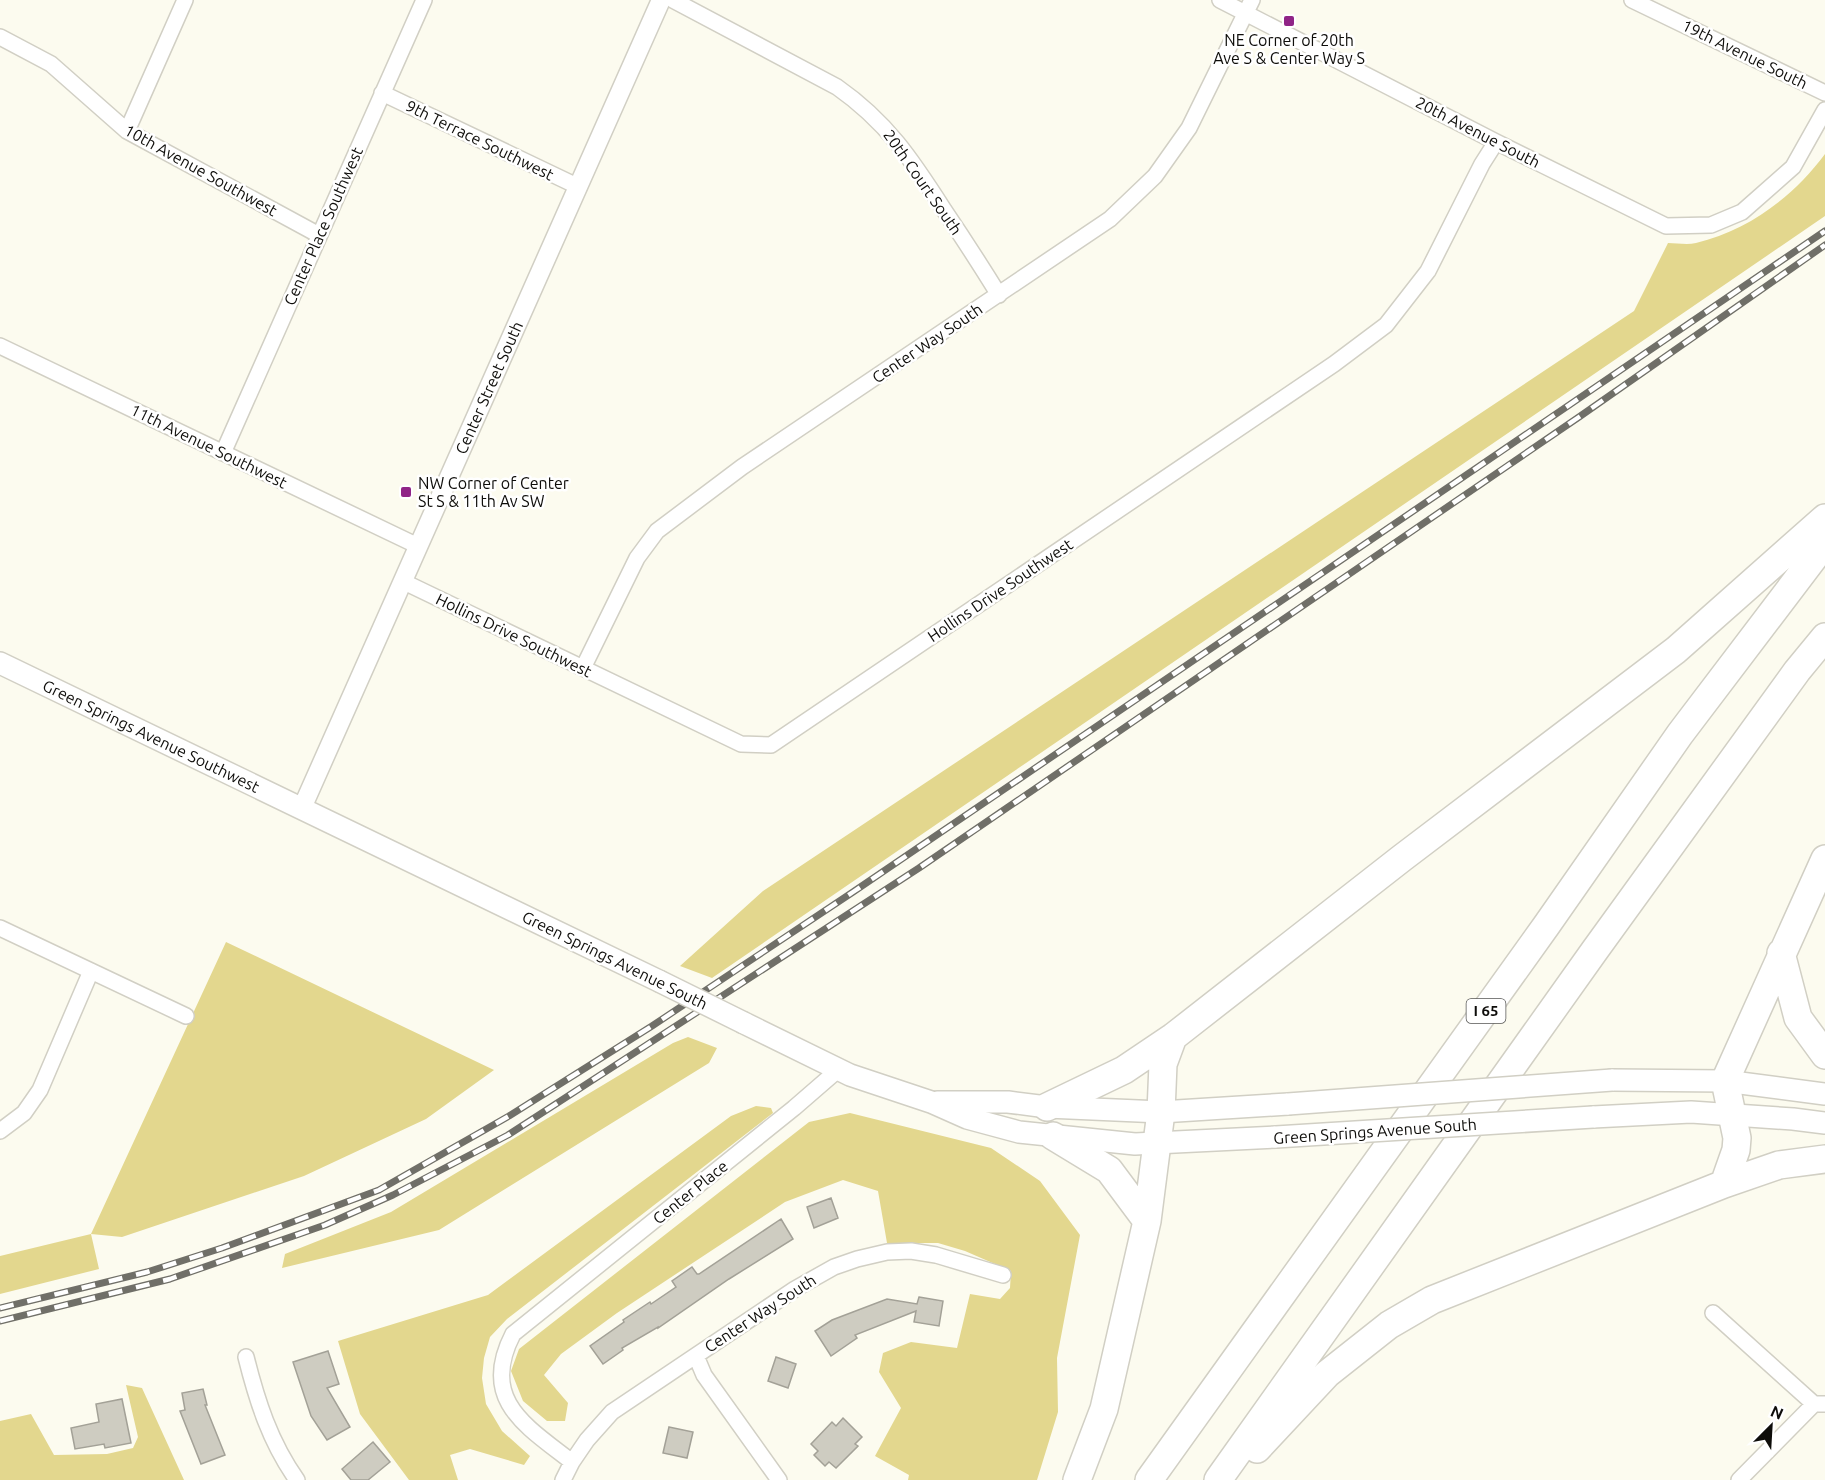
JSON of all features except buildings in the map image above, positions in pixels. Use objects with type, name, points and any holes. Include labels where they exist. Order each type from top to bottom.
[{"type":"highway","points":[[1047,1107],[1124,1070],[1173,1036],[1676,650],[1825,518]]},
{"type":"highway","name":"I 65","points":[[1149,1480],[1539,936],[1680,734],[1825,543]]},
{"type":"highway","points":[[1218,1480],[1602,940],[1790,681],[1825,637]]},
{"type":"highway","points":[[1724,1184],[1736,1150],[1737,1131],[1725,1081],[1825,859]]},
{"type":"highway","points":[[1781,953],[1798,1018],[1825,1054]]},
{"type":"highway","points":[[1077,1480],[1104,1409],[1147,1221],[1158,1144],[1163,1064],[1173,1036]]},
{"type":"highway","points":[[1053,1136],[1109,1170],[1147,1221]]},
{"type":"highway","points":[[1228,1480],[1327,1374],[1389,1325],[1431,1300],[1724,1184],[1779,1165],[1825,1159]]},
{"type":"main road","name":"Green Springs Avenue Southwest","points":[[0,663],[302,808]]},
{"type":"main road","name":"Green Springs Avenue South","points":[[302,808],[839,1069],[931,1102],[967,1118],[1019,1132],[1136,1144],[1158,1144],[1691,1112],[1731,1113],[1825,1124]]},
{"type":"main road","name":"Green Springs Avenue South","points":[[931,1102],[1008,1102],[1047,1107],[1161,1112],[1612,1080],[1725,1081],[1825,1094]]},
{"type":"street","points":[[127,131],[185,0]]},
{"type":"street","name":"Center Place Southwest","points":[[223,453],[424,0]]},
{"type":"street","name":"Center Street South","points":[[302,808],[661,0]]},
{"type":"street","name":"20th Court South","points":[[673,0],[837,87],[877,119],[913,163],[999,295]]},
{"type":"street","name":"20th Avenue South","points":[[1220,0],[1249,6],[1496,142],[1666,226],[1712,225],[1742,212],[1793,167],[1825,110]]},
{"type":"street","name":"19th Avenue South","points":[[1632,0],[1825,93]]},
{"type":"street","name":"Center Way South","points":[[583,668],[637,558],[657,531],[742,467],[1110,219],[1155,176],[1189,128],[1249,6]]},
{"type":"street","name":"10th Avenue Southwest","points":[[0,37],[51,64],[127,131],[319,235]]},
{"type":"street","name":"9th Terrace Southwest","points":[[382,93],[579,187]]},
{"type":"street","name":"Hollins Drive Southwest","points":[[402,581],[741,744],[771,745],[1334,364],[1386,325],[1428,271],[1482,164],[1496,142]]},
{"type":"street","name":"11th Avenue Southwest","points":[[0,346],[418,546]]},
{"type":"street","points":[[0,928],[186,1016]]},
{"type":"street","points":[[0,1131],[24,1113],[40,1090],[91,971]]},
{"type":"street","name":"Center Place","points":[[572,1462],[518,1418],[507,1402],[502,1384],[501,1367],[513,1334],[795,1108],[839,1069]]},
{"type":"street","name":"Center Way South","points":[[563,1480],[587,1440],[612,1412],[805,1282],[834,1267],[887,1252],[911,1251],[936,1255],[1003,1275]]},
{"type":"street","points":[[1713,1313],[1819,1404],[1739,1480]]},
{"type":"street","points":[[696,1356],[704,1375],[779,1480]]},
{"type":"street","points":[[246,1357],[263,1418],[273,1442],[297,1480]]},
{"type":"shaded area","points":[[1825,154],[1825,216],[712,978],[680,966],[763,891],[1634,311],[1668,243],[1696,243],[1734,230],[1752,220],[1784,198]]},
{"type":"shaded area","points":[[226,942],[494,1070],[426,1119],[304,1176],[122,1237],[91,1234]]},
{"type":"shaded area","points":[[688,1037],[717,1048],[709,1063],[439,1230],[282,1268],[285,1254],[391,1212],[673,1043]]},
{"type":"shaded area","points":[[756,1106],[771,1108],[773,1113],[507,1319],[490,1337],[484,1358],[482,1378],[486,1404],[502,1431],[530,1456],[524,1465],[470,1449],[450,1455],[458,1480],[409,1480],[360,1414],[338,1341],[488,1295],[731,1116]]},
{"type":"shaded area","points":[[850,1113],[991,1148],[1040,1181],[1080,1235],[1057,1358],[1058,1412],[1037,1480],[908,1480],[909,1475],[875,1456],[901,1408],[879,1372],[883,1353],[911,1342],[957,1348],[970,1294],[1000,1299],[1010,1288],[1011,1271],[965,1251],[938,1243],[887,1243],[878,1191],[843,1180],[785,1202],[617,1313],[561,1354],[544,1375],[568,1403],[565,1421],[547,1421],[523,1401],[511,1371],[519,1349],[809,1122]]},
{"type":"shaded area","points":[[91,1234],[99,1269],[0,1294],[0,1256]]},
{"type":"shaded area","points":[[126,1385],[142,1388],[184,1480],[0,1480],[0,1421],[31,1414],[54,1455],[107,1454],[133,1448],[138,1437]]},
{"type":"railway","points":[[0,1308],[147,1272],[222,1248],[379,1190],[509,1116],[652,1026],[853,892],[1825,231]]},
{"type":"railway","points":[[0,1321],[170,1279],[325,1225],[393,1195],[508,1135],[919,868],[1579,417],[1825,245]]},
{"type":"place","name":"NE Corner of 20th Ave S & Center Way S","points":[[1289,21]]},
{"type":"place","name":"NW Corner of Center St S & 11th Av SW","points":[[406,492]]}]
